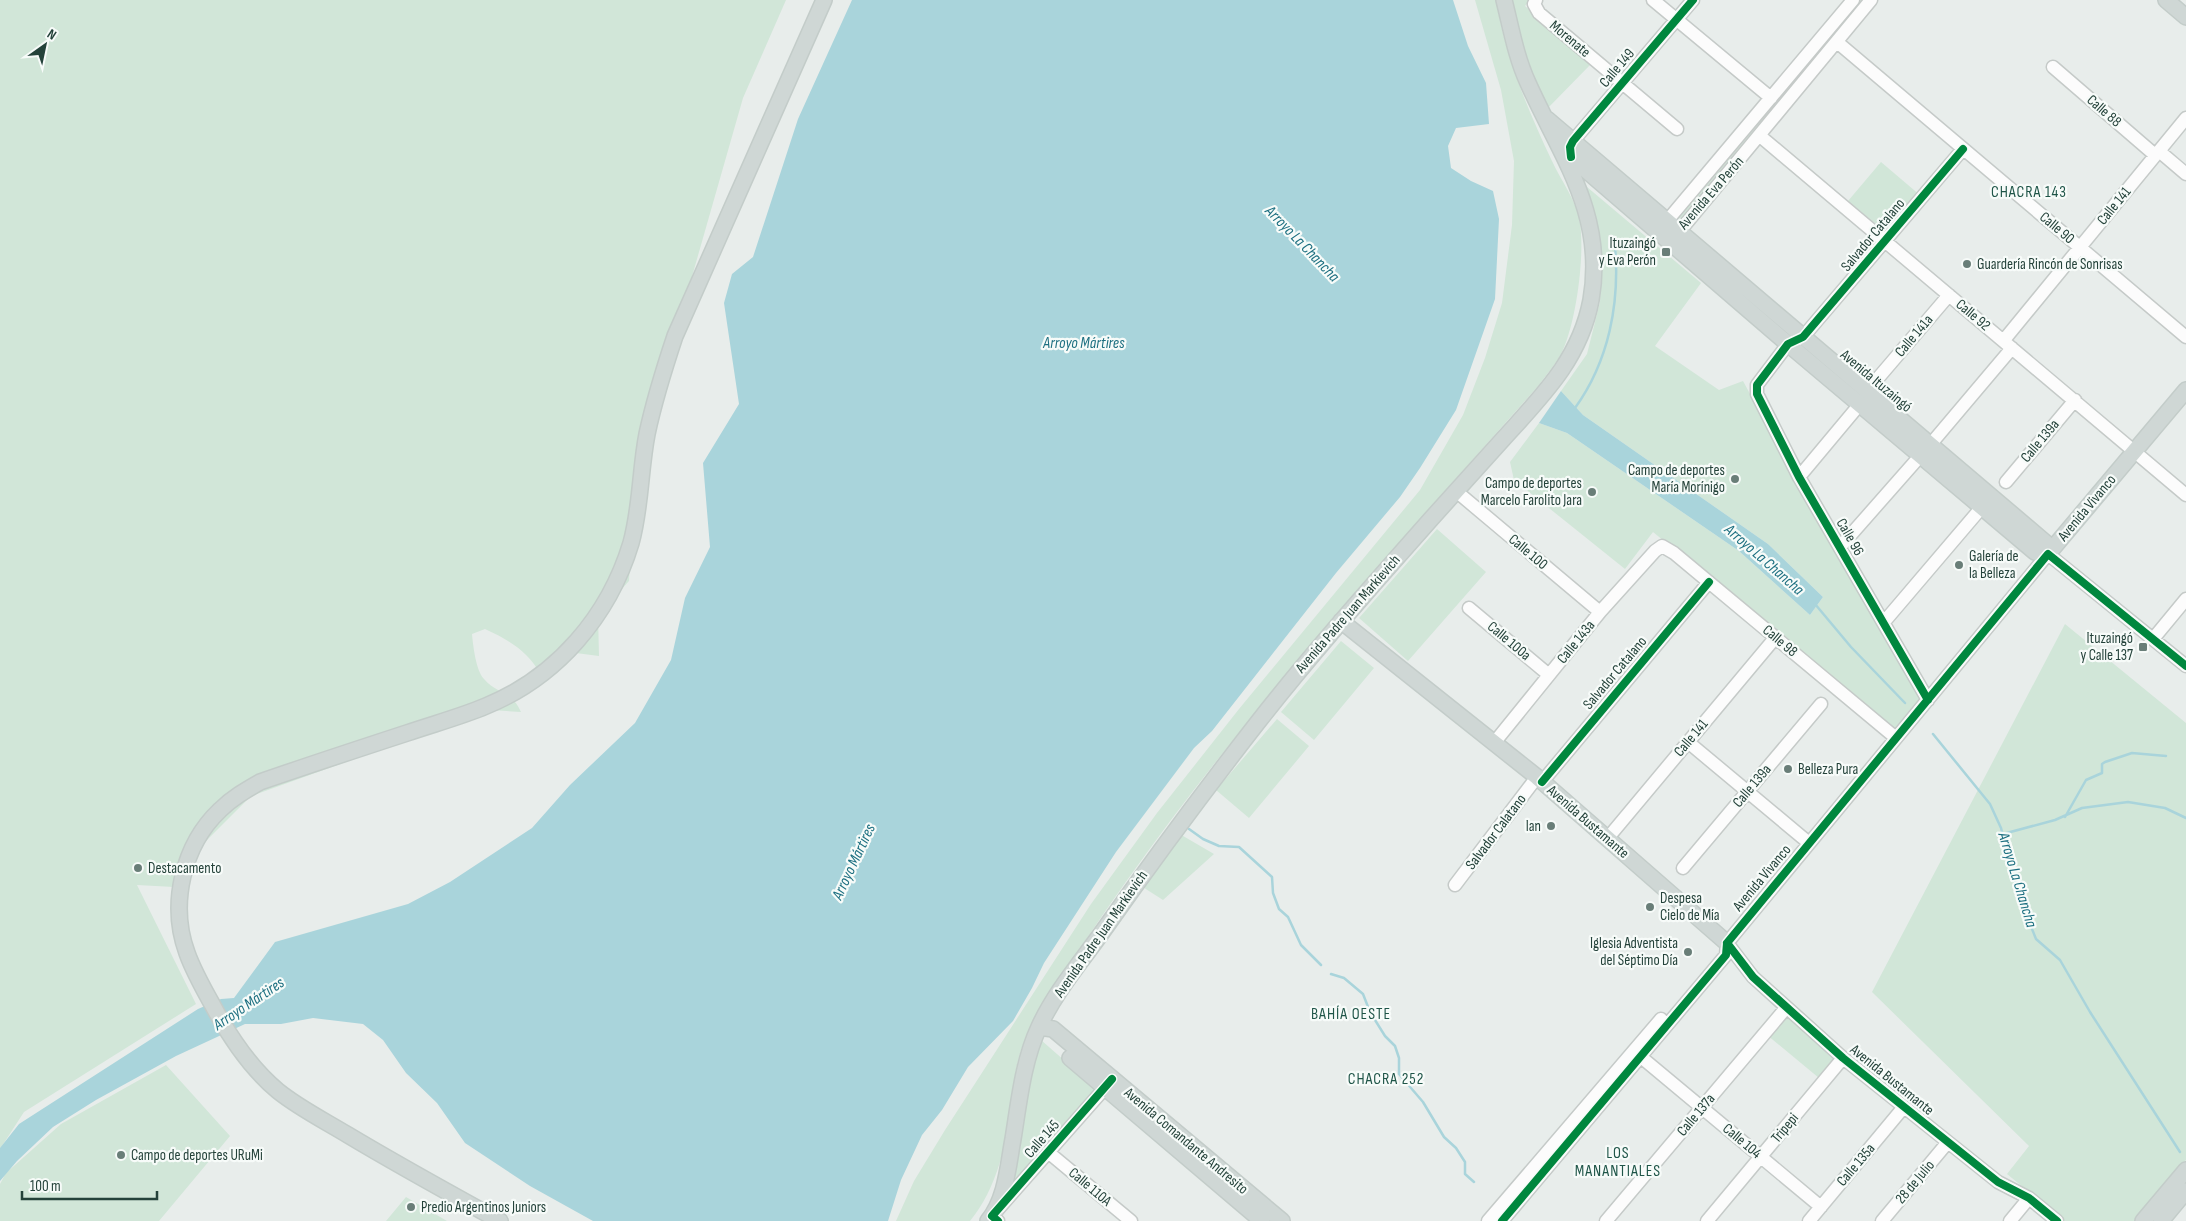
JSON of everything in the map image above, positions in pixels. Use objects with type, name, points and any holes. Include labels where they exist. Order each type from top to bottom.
[{"type":"main road","points":[[500,1221],[383,1156],[278,1090],[253,1066],[228,1034],[186,952],[180,924],[180,892],[185,865],[194,844],[207,824],[220,809],[238,795],[260,782],[486,706],[514,692],[541,675],[568,652],[598,614],[618,579],[632,541],[647,436],[660,380],[674,336],[824,0]]},
{"type":"main road","name":"Avenida Padre Juan Markievich","points":[[992,1219],[1005,1185],[1028,1056],[1039,1027],[1064,986],[1196,803],[1280,696],[1341,621],[1555,382],[1583,331],[1591,301],[1594,250],[1583,200],[1574,175],[1556,144],[1527,82],[1514,44],[1504,0]]},
{"type":"main road","points":[[2166,0],[2186,17]]},
{"type":"main road","name":"Avenida Ituzaingó","points":[[1544,116],[1804,337],[1925,450],[1982,507],[2034,552],[2048,554],[2046,543],[1925,450],[1860,404],[1556,144]]},
{"type":"main road","name":"Avenida Vivanco","points":[[2048,554],[2186,390]]},
{"type":"main road","name":"Avenida Bustamante","points":[[1341,621],[1539,780],[1726,947]]},
{"type":"main road","name":"Avenida Comandante Andresito","points":[[1039,1027],[1047,1037],[1282,1221]]},
{"type":"main road","name":"Avenida Comandante Andresito","points":[[1109,1084],[1262,1221]]},
{"type":"main road","points":[[2143,1221],[2185,1170]]},
{"type":"main road","points":[[2161,1221],[2186,1191]]},
{"type":"street","points":[[1653,0],[1771,98]]},
{"type":"street","name":"Calle 149","points":[[1573,141],[1693,0]]},
{"type":"street","name":"Avenida Eva Perón","points":[[1853,0],[1667,221],[1664,236],[1680,232],[1871,0]]},
{"type":"street","name":"Morenate","points":[[1535,2],[1539,13],[1677,129]]},
{"type":"street","name":"Calle 90","points":[[1836,42],[2186,337]]},
{"type":"street","name":"Calle 88","points":[[2053,67],[2157,153],[2186,174]]},
{"type":"street","name":"Calle 141","points":[[1840,547],[1925,450],[2008,344],[2080,247],[2186,118]]},
{"type":"street","name":"Calle 92","points":[[1760,136],[2186,495]]},
{"type":"street","points":[[1571,157],[1570,147],[1573,141]]},
{"type":"street","name":"Salvador Catalano","points":[[1804,337],[1963,149]]},
{"type":"street","name":"Calle 141a","points":[[1879,377],[1949,295]]},
{"type":"street","points":[[1788,344],[1804,337]]},
{"type":"street","name":"Calle 96","points":[[1788,344],[1757,385],[1757,394],[1799,477],[1928,700]]},
{"type":"street","name":"Calle 139a","points":[[2006,482],[2075,400]]},
{"type":"street","points":[[1799,477],[1860,404]]},
{"type":"street","name":"Calle 100","points":[[1456,491],[1600,612]]},
{"type":"street","points":[[1884,622],[1982,507]]},
{"type":"street","name":"Calle 143a","points":[[1494,743],[1600,612],[1655,551],[1662,546]]},
{"type":"street","name":"Calle 98","points":[[1662,546],[1670,550],[1896,738]]},
{"type":"street","name":"Avenida Ituzaingó","points":[[2048,554],[2186,666]]},
{"type":"street","name":"Avenida Vivanco","points":[[1488,1221],[1720,950],[1726,947],[1809,843],[2048,554]]},
{"type":"street","name":"Salvador Catalano","points":[[1539,780],[1709,582]]},
{"type":"street","points":[[2153,639],[2186,599]]},
{"type":"street","name":"Calle 100a","points":[[1469,608],[1549,675]]},
{"type":"street","name":"Calle 141","points":[[1607,839],[1775,638]]},
{"type":"street","name":"Calle 139a","points":[[1683,868],[1821,704]]},
{"type":"street","points":[[1688,742],[1809,843]]},
{"type":"street","name":"Salvador Calatano","points":[[1455,885],[1539,780]]},
{"type":"street","name":"Avenida Vivanco","points":[[1502,1221],[1726,956],[1726,947]]},
{"type":"street","name":"Avenida Bustamante","points":[[1726,947],[1752,978],[1903,1108],[1998,1182],[2029,1198],[2056,1221]]},
{"type":"street","name":"Calle 137a","points":[[1606,1221],[1786,1008]]},
{"type":"street","name":"Calle 104","points":[[1641,1056],[1821,1207]]},
{"type":"street","name":"Tripepi","points":[[1707,1221],[1843,1058]]},
{"type":"street","name":"Calle 145","points":[[992,1219],[1048,1152],[1109,1084]]},
{"type":"street","name":"Calle 135a","points":[[1809,1221],[1903,1108]]},
{"type":"street","name":"28 de Julio","points":[[1882,1221],[1948,1142]]},
{"type":"street","name":"Calle 110A","points":[[1048,1152],[1131,1221]]},
{"type":"street","points":[[2010,1221],[2029,1198]]},
{"type":"green space","points":[[0,0],[786,0],[743,98],[675,336],[631,541],[629,581],[598,615],[599,656],[568,652],[541,675],[524,653],[502,637],[485,629],[472,634],[475,658],[481,675],[489,684],[513,700],[521,712],[491,710],[251,796],[202,845],[174,887],[137,885],[196,1004],[24,1112],[0,1149]]},
{"type":"green space","points":[[1475,0],[1496,0],[1505,42],[1518,82],[1543,142],[1576,207],[1580,223],[1581,253],[1578,290],[1571,326],[1561,354],[1539,385],[1408,532],[1280,682],[1158,837],[1101,918],[1047,1000],[1026,1037],[1015,1076],[1004,1149],[987,1195],[970,1221],[896,1221],[914,1181],[945,1130],[1091,904],[1157,813],[1239,709],[1420,490],[1463,415],[1485,358],[1502,303],[1512,225],[1514,161],[1501,90]]},
{"type":"green space","points":[[1509,0],[1530,0],[1525,6],[1592,63],[1546,110],[1533,85]]},
{"type":"green space","points":[[1860,0],[1868,0],[1678,227],[1674,222]]},
{"type":"green space","points":[[1881,162],[1921,196],[1888,234],[1848,201]]},
{"type":"green space","points":[[1587,187],[1701,283],[1655,346],[1719,390],[1743,381],[1817,517],[1923,697],[1894,729],[1653,532],[1625,569],[1514,480],[1510,462],[1539,423],[1567,433],[1739,551],[1810,615],[1823,597],[1768,544],[1583,415],[1561,391],[1587,354],[1600,302],[1601,254]]},
{"type":"green space","points":[[1437,529],[1486,572],[1408,661],[1359,618]]},
{"type":"green space","points":[[2065,624],[2186,723],[2186,1160],[2136,1221],[2065,1221],[2007,1174],[2029,1146],[1872,992]]},
{"type":"green space","points":[[1341,641],[1374,668],[1314,740],[1281,712]]},
{"type":"green space","points":[[1277,719],[1309,746],[1249,818],[1216,790]]},
{"type":"green space","points":[[1178,833],[1214,854],[1163,900],[1138,884]]},
{"type":"green space","points":[[1786,1013],[1838,1056],[1819,1078],[1767,1035]]},
{"type":"green space","points":[[1041,1040],[1098,1090],[1003,1200],[1033,1055]]},
{"type":"green space","name":"Campo de deportes URuMi","points":[[166,1065],[230,1136],[159,1221],[0,1221],[0,1184],[6,1173],[61,1124]]},
{"type":"green space","name":"Predio Argentinos Juniors","points":[[406,1197],[447,1221],[386,1221]]},
{"type":"water","name":"Arroyo Mártires","points":[[852,0],[1453,0],[1468,46],[1486,83],[1489,124],[1456,128],[1448,146],[1451,168],[1471,181],[1493,191],[1499,219],[1495,299],[1456,410],[1400,497],[1336,573],[1212,731],[1194,748],[1116,852],[1044,963],[1013,1021],[968,1067],[942,1110],[922,1135],[901,1180],[888,1221],[593,1221],[530,1186],[465,1143],[437,1103],[406,1073],[383,1040],[363,1024],[313,1018],[281,1024],[245,1024],[176,1056],[96,1100],[53,1127],[17,1161],[0,1181],[0,1148],[19,1124],[198,1009],[221,999],[234,998],[275,942],[408,904],[450,882],[532,828],[570,785],[635,723],[671,660],[685,598],[710,547],[703,463],[739,404],[724,303],[732,274],[753,257],[798,119]]},
{"type":"water","points":[[1561,391],[1583,415],[1768,544],[1823,597],[1810,615],[1739,551],[1567,433],[1539,423]]},
{"type":"waterway","points":[[1575,408],[1587,390],[1596,371],[1610,331],[1616,289],[1615,246]]},
{"type":"waterway","name":"Arroyo La Chancha","points":[[1815,604],[1851,647],[1905,703]]},
{"type":"waterway","name":"Arroyo La Chancha","points":[[1933,734],[1990,804],[2001,828],[2020,899],[2036,939],[2060,960],[2090,1012],[2180,1152]]},
{"type":"waterway","points":[[2065,817],[2086,780],[2102,773],[2102,764],[2105,762],[2132,753],[2166,756]]},
{"type":"waterway","points":[[2003,834],[2055,820],[2082,808],[2128,802],[2165,808],[2186,818]]},
{"type":"waterway","points":[[1189,829],[1203,839],[1219,846],[1239,847],[1272,877],[1273,893],[1279,909],[1288,917],[1301,945],[1321,965]]},
{"type":"waterway","points":[[1331,974],[1344,978],[1363,994],[1370,1012],[1385,1036],[1395,1046],[1399,1058],[1399,1074],[1423,1102],[1444,1137],[1456,1148],[1465,1162],[1465,1174],[1474,1182]]},
{"type":"cycle path","points":[[1571,157],[1570,147],[1573,141],[1693,0]]},
{"type":"cycle path","points":[[1928,700],[1799,477],[1757,394],[1757,385],[1788,344],[1803,337],[1963,149]]},
{"type":"cycle path","points":[[1502,1221],[1726,955],[1727,943],[2048,554],[2186,666]]},
{"type":"cycle path","points":[[1542,782],[1709,582]]},
{"type":"cycle path","points":[[1727,943],[1753,977],[1843,1058],[1998,1182],[2029,1198],[2057,1221]]},
{"type":"cycle path","points":[[998,1221],[992,1216],[1112,1079]]},
{"type":"place","name":"Ituzaingó y Eva Perón","points":[[1666,252]]},
{"type":"place","name":"Guardería Rincón de Sonrisas","points":[[1967,264]]},
{"type":"place","name":"Campo de deportes María Morínigo","points":[[1735,479]]},
{"type":"place","name":"Campo de deportes Marcelo Farolito Jara","points":[[1592,492]]},
{"type":"place","name":"Galería de la Belleza","points":[[1959,565]]},
{"type":"place","name":"Ituzaingó y Calle 137","points":[[2143,647]]},
{"type":"place","name":"Belleza Pura","points":[[1788,769]]},
{"type":"place","name":"Ian","points":[[1551,826]]},
{"type":"place","name":"Destacamento","points":[[138,868]]},
{"type":"place","name":"Despesa Cielo de Mía","points":[[1650,907]]},
{"type":"place","name":"Iglesia Adventista del Séptimo Día","points":[[1688,952]]},
{"type":"place","name":"Campo de deportes URuMi","points":[[121,1155]]},
{"type":"place","name":"Predio Argentinos Juniors","points":[[411,1207]]},
{"type":"district","name":"CHACRA 143","points":[[2029,192]]},
{"type":"district","name":"BAHÍA OESTE","points":[[1351,1014]]},
{"type":"district","name":"CHACRA 252","points":[[1386,1079]]},
{"type":"district","name":"LOS MANANTIALES","points":[[1618,1162]]}]
